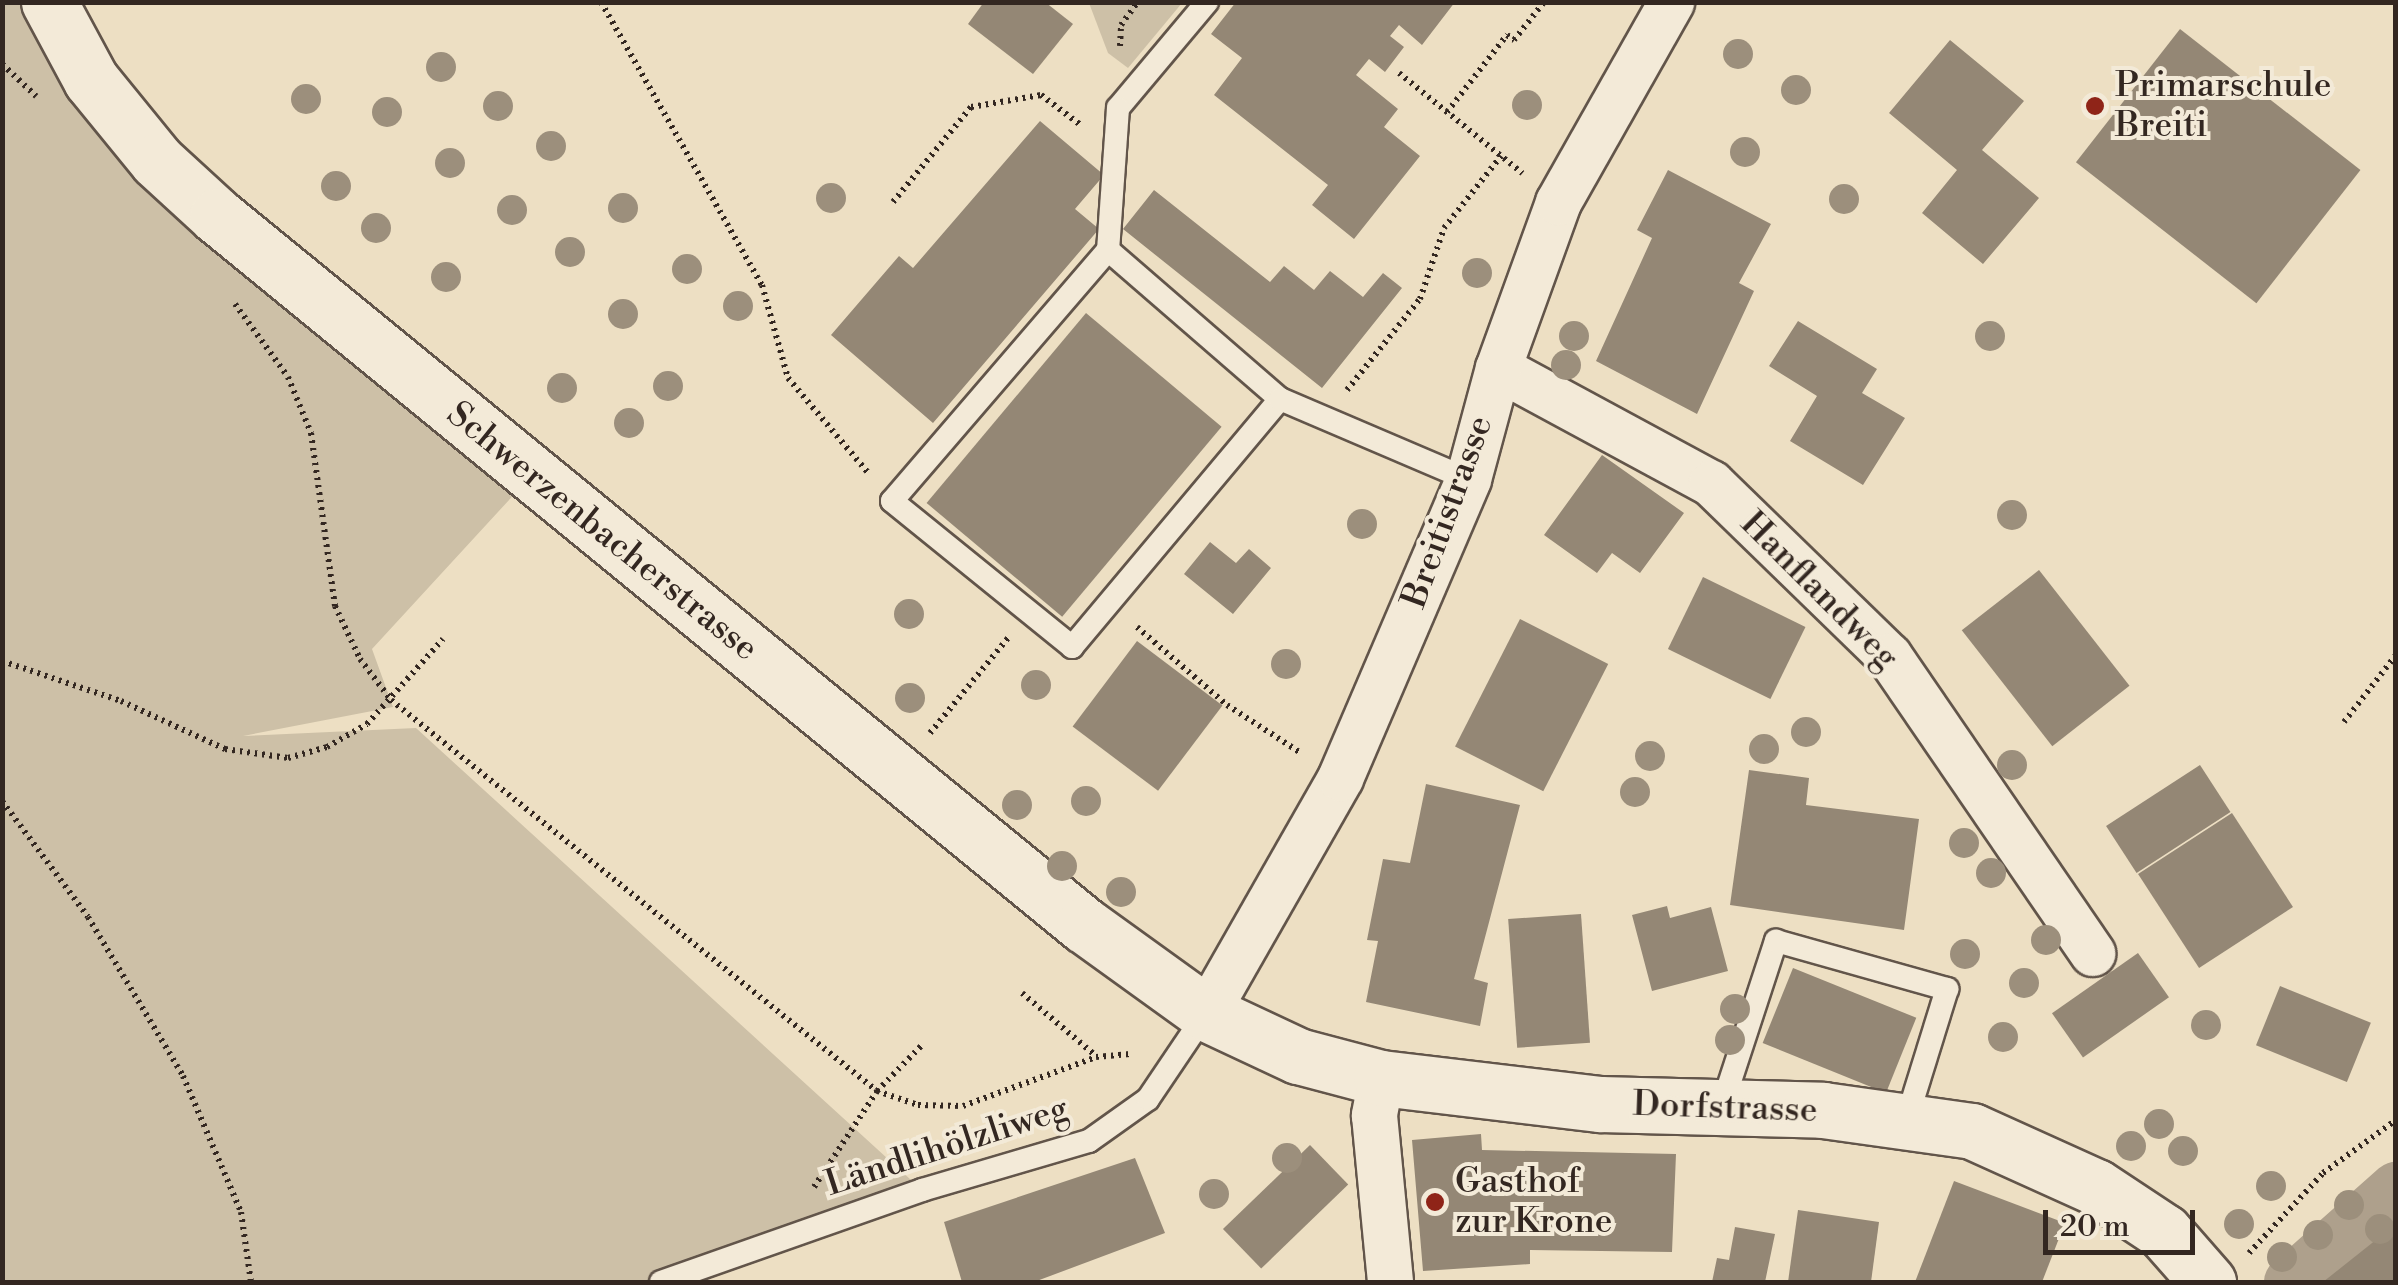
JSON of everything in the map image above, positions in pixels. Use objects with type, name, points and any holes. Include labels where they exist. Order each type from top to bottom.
[{"type":"street","name":"Schwerzenbacherstrasse","points":[[49,2],[91,80],[156,161],[193,194],[1146,974],[1206,1013]]},
{"type":"street","name":"Breitistrasse","points":[[1206,1013],[1340,778],[1468,480],[1498,368],[1558,202],[1671,2]]},
{"type":"street","name":"Hanflandweg","points":[[1498,368],[1711,483],[1888,656],[2092,954]]},
{"type":"street","name":"Dorfstrasse","points":[[1206,1013],[1298,1056],[1381,1078],[1600,1104],[1722,1106],[1907,1118],[1972,1131],[2096,1187],[2221,1276]]},
{"type":"street","points":[[1381,1078],[1374,1116],[1390,1282]]},
{"type":"lane","points":[[1207,2],[1118,108],[1108,250],[892,500],[1072,647],[1280,399]]},
{"type":"lane","points":[[1108,250],[1280,399],[1468,480]]},
{"type":"lane","points":[[1722,1106],[1776,941],[1947,989],[1907,1118]]},
{"type":"lane","name":"Ländlihölzliweg","points":[[662,1282],[780,1238],[1089,1141],[1148,1099],[1206,1013]]},
{"type":"path","points":[[601,2],[762,286],[788,378],[892,500]]},
{"type":"path","points":[[1447,112],[1507,36],[1514,40],[1544,2]]},
{"type":"path","points":[[1399,73],[1558,202]]},
{"type":"path","points":[[893,202],[972,107],[1012,97],[1041,96],[1115,151]]},
{"type":"path","points":[[1325,418],[1420,300],[1444,228],[1501,156]]},
{"type":"path","points":[[1109,603],[1227,705],[1340,778]]},
{"type":"path","points":[[897,772],[1029,612]]},
{"type":"path","points":[[2,661],[121,701],[246,756],[288,758],[327,747],[391,700],[443,639]]},
{"type":"path","points":[[2344,722],[2396,655]]},
{"type":"path","points":[[2,800],[88,917],[183,1076],[241,1212],[251,1282]]},
{"type":"path","points":[[1022,993],[1096,1056]]},
{"type":"path","points":[[780,1238],[877,1091],[924,1042]]},
{"type":"path","points":[[2221,1276],[2323,1173],[2396,1120]]},
{"type":"shaded area","points":[[3,3],[72,3],[217,216],[532,475],[372,649],[393,707],[243,736],[416,728],[922,1190],[661,1282],[3,1282]]},
{"type":"shaded area","points":[[1089,3],[1182,3],[1128,68],[1108,53]]},
{"type":"building","points":[[984,2],[1045,2],[1073,24],[1033,74],[968,24]]},
{"type":"building","points":[[1236,2],[1455,2],[1422,45],[1399,25],[1390,36],[1404,47],[1385,72],[1369,59],[1356,75],[1398,109],[1384,127],[1420,156],[1354,239],[1312,205],[1328,185],[1214,95],[1242,58],[1211,34]]},
{"type":"building","points":[[2180,29],[2360,170],[2256,303],[2076,162]]},
{"type":"building","points":[[1950,40],[2024,101],[1982,150],[2039,198],[1983,264],[1922,213],[1957,170],[1889,113]]},
{"type":"building","points":[[1040,121],[1104,175],[1075,209],[1099,229],[933,423],[831,335],[899,256],[913,268]]},
{"type":"building","points":[[1668,170],[1771,224],[1739,283],[1754,291],[1697,414],[1596,361],[1652,238],[1637,230]]},
{"type":"building","points":[[1154,190],[1270,282],[1284,266],[1314,290],[1330,271],[1363,297],[1383,273],[1402,288],[1322,388],[1123,229]]},
{"type":"building","points":[[1086,313],[1222,427],[1062,617],[927,503]]},
{"type":"building","points":[[1798,321],[1877,369],[1862,393],[1905,418],[1863,485],[1790,441],[1817,396],[1769,366]]},
{"type":"building","points":[[1602,455],[1684,513],[1640,573],[1612,553],[1597,573],[1544,535]]},
{"type":"building","points":[[1210,542],[1236,563],[1249,549],[1271,568],[1233,614],[1184,574]]},
{"type":"building","points":[[2039,570],[2130,686],[2052,746],[1962,630]]},
{"type":"building","points":[[1703,577],[1805,627],[1770,699],[1668,649]]},
{"type":"building","points":[[1520,619],[1608,664],[1543,791],[1455,746]]},
{"type":"building","points":[[1137,641],[1222,705],[1158,791],[1073,726]]},
{"type":"building","points":[[2200,765],[2230,812],[2137,873],[2106,826]]},
{"type":"building","points":[[1749,770],[1809,778],[1806,805],[1919,819],[1904,930],[1730,905]]},
{"type":"building","points":[[1426,784],[1520,805],[1474,979],[1488,983],[1480,1026],[1366,1002],[1378,941],[1367,940],[1383,859],[1410,863]]},
{"type":"building","points":[[2232,813],[2293,907],[2199,968],[2138,874]]},
{"type":"building","points":[[1667,906],[1670,918],[1711,907],[1728,971],[1652,991],[1632,915]]},
{"type":"building","points":[[1581,914],[1590,1043],[1517,1048],[1508,919]]},
{"type":"building","points":[[2138,953],[2169,997],[2083,1057],[2052,1013]]},
{"type":"building","points":[[1793,968],[1916,1018],[1886,1093],[1763,1043]]},
{"type":"building","points":[[2280,986],[2371,1023],[2347,1082],[2256,1045]]},
{"type":"building","points":[[1481,1134],[1482,1150],[1676,1154],[1672,1252],[1530,1250],[1530,1264],[1423,1271],[1412,1140]]},
{"type":"building","points":[[1310,1145],[1348,1185],[1261,1269],[1223,1229]]},
{"type":"building","points":[[1135,1158],[1165,1233],[1034,1282],[962,1282],[944,1222]]},
{"type":"building","points":[[1954,1181],[2065,1223],[2042,1282],[1915,1282]]},
{"type":"building","points":[[1798,1210],[1879,1222],[1871,1282],[1788,1282]]},
{"type":"building","points":[[2396,1224],[2396,1282],[2323,1282]]},
{"type":"building","points":[[1735,1227],[1775,1234],[1765,1282],[1712,1282],[1717,1258],[1729,1260]]},
{"type":"waterway","points":[[2290,1282],[2396,1188]]},
{"type":"place","name":"Primarschule Breiti","points":[[2095,106]]},
{"type":"place","name":"Gasthof zur Krone","points":[[1435,1202]]}]
